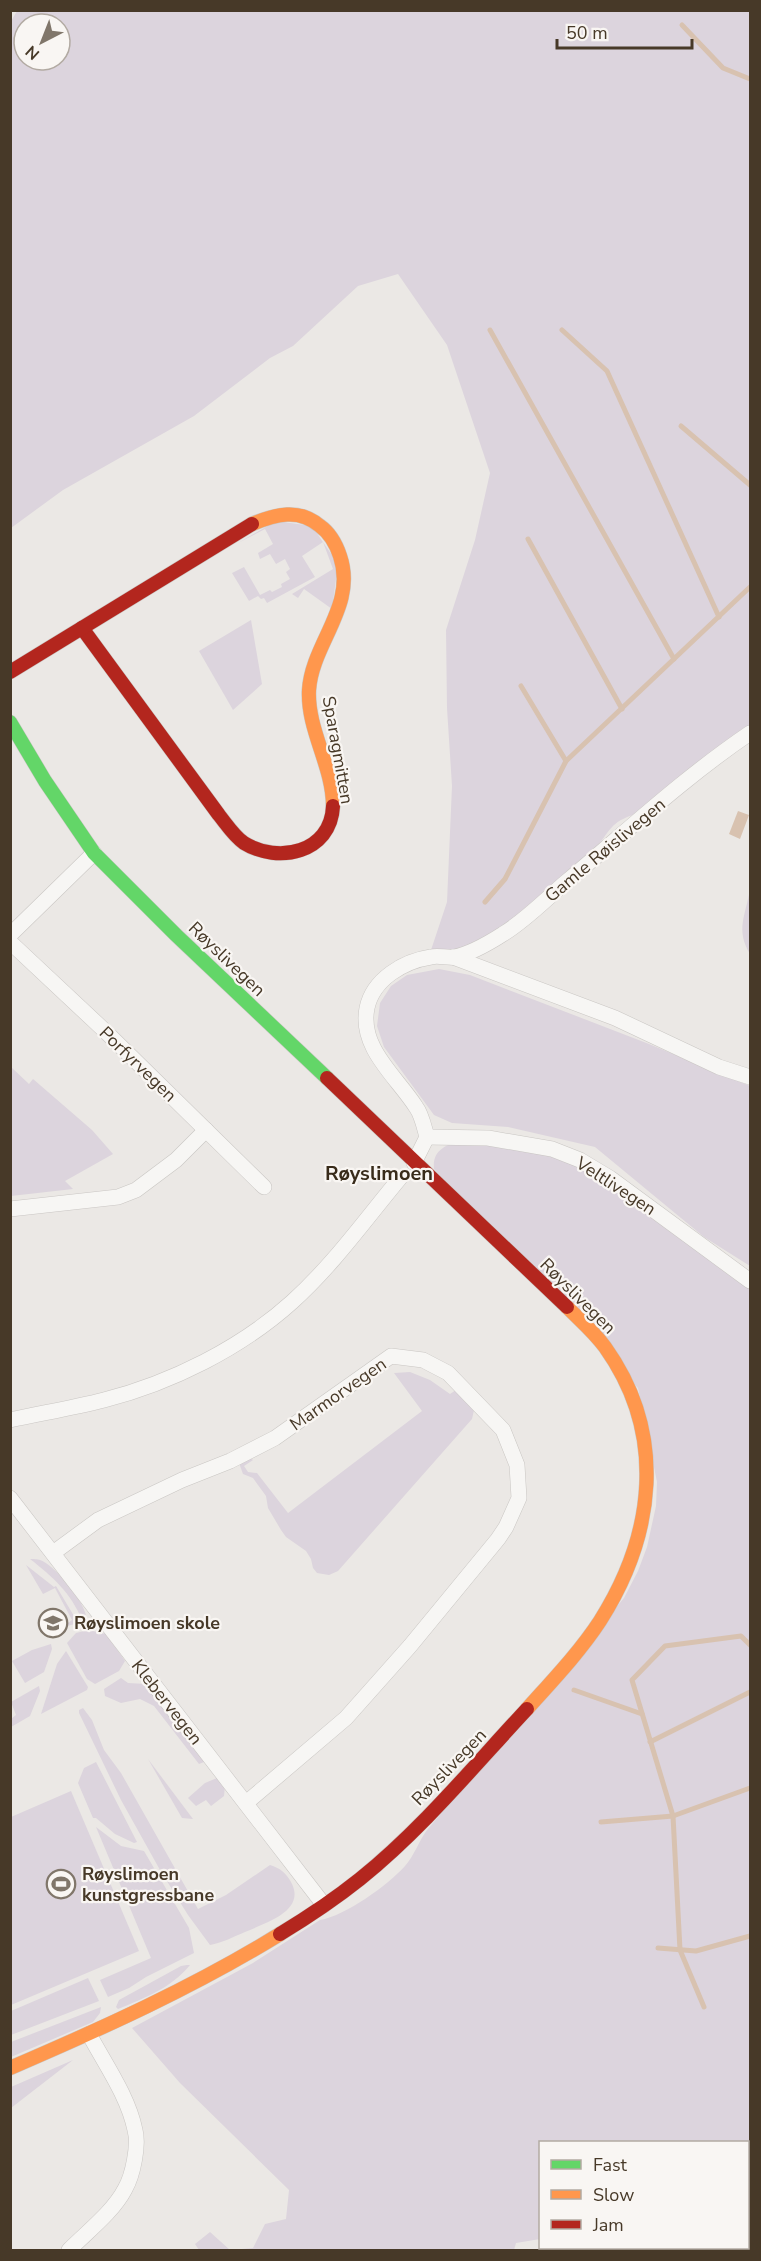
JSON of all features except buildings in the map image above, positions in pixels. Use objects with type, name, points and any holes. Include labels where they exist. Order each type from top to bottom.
[{"type":"street","name":"Sparagmitten","points":[[10,672],[82,628],[240,532],[275,516],[289,513],[312,519],[333,540],[344,564],[341,604],[310,681],[312,709],[329,780],[333,808],[330,824],[318,840],[307,849],[292,854],[273,855],[241,840],[219,815],[82,628]]},
{"type":"street","name":"Røyslivegen","points":[[10,722],[45,781],[94,853],[176,935],[567,1307],[605,1348],[629,1388],[638,1413],[646,1450],[646,1500],[637,1548],[620,1586],[593,1629],[486,1755],[428,1815],[360,1879],[269,1941],[213,1973],[89,2034],[10,2068]]},
{"type":"street","name":"Gamle Røislivegen","points":[[453,957],[472,951],[504,934],[624,832],[750,733]]},
{"type":"street","points":[[10,934],[94,853]]},
{"type":"street","name":"Porfyrvegen","points":[[10,942],[264,1187]]},
{"type":"street","name":"Gamle Røislivegen","points":[[427,1137],[417,1108],[375,1050],[367,1030],[367,1009],[373,992],[396,969],[433,956],[453,957],[615,1018],[719,1067],[750,1077]]},
{"type":"street","points":[[10,1209],[118,1197],[136,1190],[176,1160],[206,1130]]},
{"type":"street","points":[[414,1163],[427,1137]]},
{"type":"street","name":"Veltlivegen","points":[[427,1137],[488,1138],[552,1149],[580,1160],[610,1178],[750,1281]]},
{"type":"street","points":[[10,1420],[106,1400],[164,1380],[239,1341],[263,1326],[332,1262],[400,1178]]},
{"type":"street","name":"Marmorvegen","points":[[53,1553],[99,1520],[182,1480],[230,1461],[275,1438],[391,1356],[423,1360],[448,1372],[503,1430],[517,1465],[519,1498],[498,1539],[398,1661],[346,1718],[246,1803]]},
{"type":"street","name":"Klebervegen","points":[[10,1498],[324,1905]]},
{"type":"street","points":[[69,2250],[115,2203],[126,2188],[134,2161],[136,2131],[123,2098],[89,2034]]},
{"type":"shaded area","points":[[17,11],[750,11],[750,725],[636,814],[615,824],[594,850],[494,934],[459,950],[431,950],[447,902],[452,786],[447,708],[446,630],[475,540],[490,473],[447,345],[398,274],[358,286],[293,346],[270,358],[194,416],[63,490],[11,528],[10,23],[12,20],[12,72],[72,72],[72,12]]},
{"type":"shaded area","points":[[276,521],[312,526],[323,542],[302,556],[315,577],[267,603],[264,598],[261,599],[258,596],[249,601],[232,573],[244,567],[260,595],[282,587],[281,584],[290,579],[286,572],[290,569],[285,559],[276,564],[270,554],[260,559],[258,553],[273,544],[265,529],[238,543]]},
{"type":"shaded area","points":[[323,542],[338,564],[332,609],[304,589],[298,598],[292,594],[333,569]]},
{"type":"shaded area","points":[[251,620],[262,684],[233,710],[199,651]]},
{"type":"shaded area","points":[[738,811],[749,815],[740,839],[729,834]]},
{"type":"shaded area","points":[[750,889],[750,954],[742,929]]},
{"type":"shaded area","points":[[439,969],[470,975],[649,1044],[750,1086],[750,1266],[704,1237],[595,1147],[508,1127],[452,1123],[434,1115],[384,1047],[377,1026],[380,1003],[391,986],[407,975]]},
{"type":"shaded area","points":[[11,1067],[29,1084],[33,1079],[92,1130],[113,1154],[65,1181],[73,1189],[11,1196]]},
{"type":"shaded area","points":[[462,1140],[553,1154],[599,1177],[750,1289],[750,2250],[730,2249],[749,2249],[749,2141],[539,2141],[539,2239],[516,2243],[514,2250],[230,2250],[253,2248],[265,2224],[286,2219],[289,2190],[180,2083],[132,2028],[253,1963],[320,1920],[341,1913],[397,1874],[408,1862],[427,1830],[624,1598],[647,1547],[656,1506],[657,1482],[638,1388],[434,1169],[435,1157],[441,1149]]},
{"type":"shaded area","points":[[410,1372],[430,1380],[450,1394],[456,1390],[474,1410],[472,1419],[338,1571],[329,1575],[317,1573],[306,1551],[286,1537],[281,1530],[268,1508],[266,1496],[253,1478],[243,1474],[239,1463],[249,1457],[253,1460],[244,1466],[248,1472],[257,1473],[288,1513],[422,1411],[394,1373]]},
{"type":"shaded area","points":[[30,1559],[46,1563],[68,1584],[84,1609],[86,1616],[82,1620],[78,1610],[60,1586]]},
{"type":"shaded area","points":[[26,1565],[54,1587],[56,1586],[77,1621],[75,1624],[63,1627],[72,1620],[55,1588],[43,1594]]},
{"type":"shaded area","points":[[88,1630],[106,1634],[125,1661],[119,1671],[95,1684],[87,1679],[67,1643],[76,1633]]},
{"type":"shaded area","points":[[51,1644],[52,1649],[44,1672],[25,1683],[12,1661],[32,1650]]},
{"type":"shaded area","points":[[66,1651],[88,1687],[87,1690],[41,1714],[57,1664]]},
{"type":"shaded area","points":[[121,1678],[128,1683],[146,1684],[205,1760],[204,1762],[199,1764],[154,1706],[140,1699],[121,1703],[105,1696],[104,1689]]},
{"type":"shaded area","points":[[39,1686],[40,1691],[30,1716],[11,1727],[11,1719],[16,1715],[11,1702]]},
{"type":"shaded area","points":[[83,1708],[92,1720],[104,1750],[121,1773],[198,1909],[226,1895],[270,1865],[287,1876],[294,1892],[293,1901],[282,1915],[210,1945],[160,1870],[121,1800],[79,1713],[79,1710]]},
{"type":"shaded area","points":[[148,1759],[193,1819],[182,1818]]},
{"type":"shaded area","points":[[96,1762],[137,1842],[134,1843],[115,1834],[93,1818],[78,1783],[84,1768]]},
{"type":"shaded area","points":[[217,1778],[225,1785],[224,1796],[211,1806],[206,1800],[196,1806],[188,1798],[205,1783]]},
{"type":"shaded area","name":"Røyslimoen kunstgressbane","points":[[71,1791],[139,1951],[11,2005],[11,1817]]},
{"type":"shaded area","points":[[96,1827],[121,1846],[144,1851],[189,1928],[194,1953],[108,1997],[100,1980],[151,1958]]},
{"type":"shaded area","points":[[190,1965],[175,1980],[157,1992],[118,2009],[116,2007],[119,2000],[181,1966]]},
{"type":"shaded area","points":[[88,1978],[99,2001],[11,2035],[11,2011]]},
{"type":"shaded area","points":[[101,2007],[100,2013],[93,2022],[11,2057],[11,2042]]},
{"type":"shaded area","points":[[73,2060],[11,2108],[11,2087]]},
{"type":"shaded area","points":[[210,2232],[230,2250],[199,2250],[195,2244]]},
{"type":"shaded area","points":[[723,2249],[729,2250],[605,2250]]},
{"type":"waterway","points":[[682,25],[723,68],[750,79]]},
{"type":"waterway","points":[[490,330],[674,659]]},
{"type":"waterway","points":[[562,330],[607,371],[719,617]]},
{"type":"waterway","points":[[681,426],[750,485]]},
{"type":"waterway","points":[[528,539],[622,709]]},
{"type":"waterway","points":[[485,902],[505,879],[566,761],[750,587]]},
{"type":"waterway","points":[[521,686],[566,761]]},
{"type":"waterway","points":[[704,2007],[680,1950],[673,1816],[632,1680],[665,1646],[741,1636],[750,1645]]},
{"type":"waterway","points":[[574,1690],[642,1714]]},
{"type":"waterway","points":[[650,1742],[750,1692]]},
{"type":"waterway","points":[[601,1822],[673,1816],[750,1788]]},
{"type":"waterway","points":[[658,1948],[696,1951],[750,1936]]},
{"type":"traffic: fast","points":[[10,722],[45,781],[94,853],[176,935],[327,1078]]},
{"type":"traffic: slow","points":[[252,524],[279,515],[304,517],[312,520],[327,532],[340,556],[344,574],[343,591],[312,673],[309,690],[309,705],[329,777],[333,806]]},
{"type":"traffic: slow","points":[[527,1709],[583,1644],[600,1621],[619,1588],[633,1554],[642,1519],[646,1484],[645,1449],[638,1414],[625,1380],[605,1347],[567,1307]]},
{"type":"traffic: slow","points":[[10,2068],[148,2006],[215,1972],[280,1934]]},
{"type":"traffic: jam","points":[[10,672],[252,524]]},
{"type":"traffic: jam","points":[[82,628],[219,815],[244,843],[272,853],[300,850],[313,844],[323,835],[330,822],[333,806]]},
{"type":"traffic: jam","points":[[327,1078],[567,1307]]},
{"type":"traffic: jam","points":[[280,1934],[341,1894],[405,1840],[527,1709]]},
{"type":"place","name":"Røyslimoen skole","points":[[53,1623]]},
{"type":"place","name":"Røyslimoen kunstgressbane","points":[[61,1884]]},
{"type":"district","name":"Røyslimoen","points":[[379,1173]]}]
